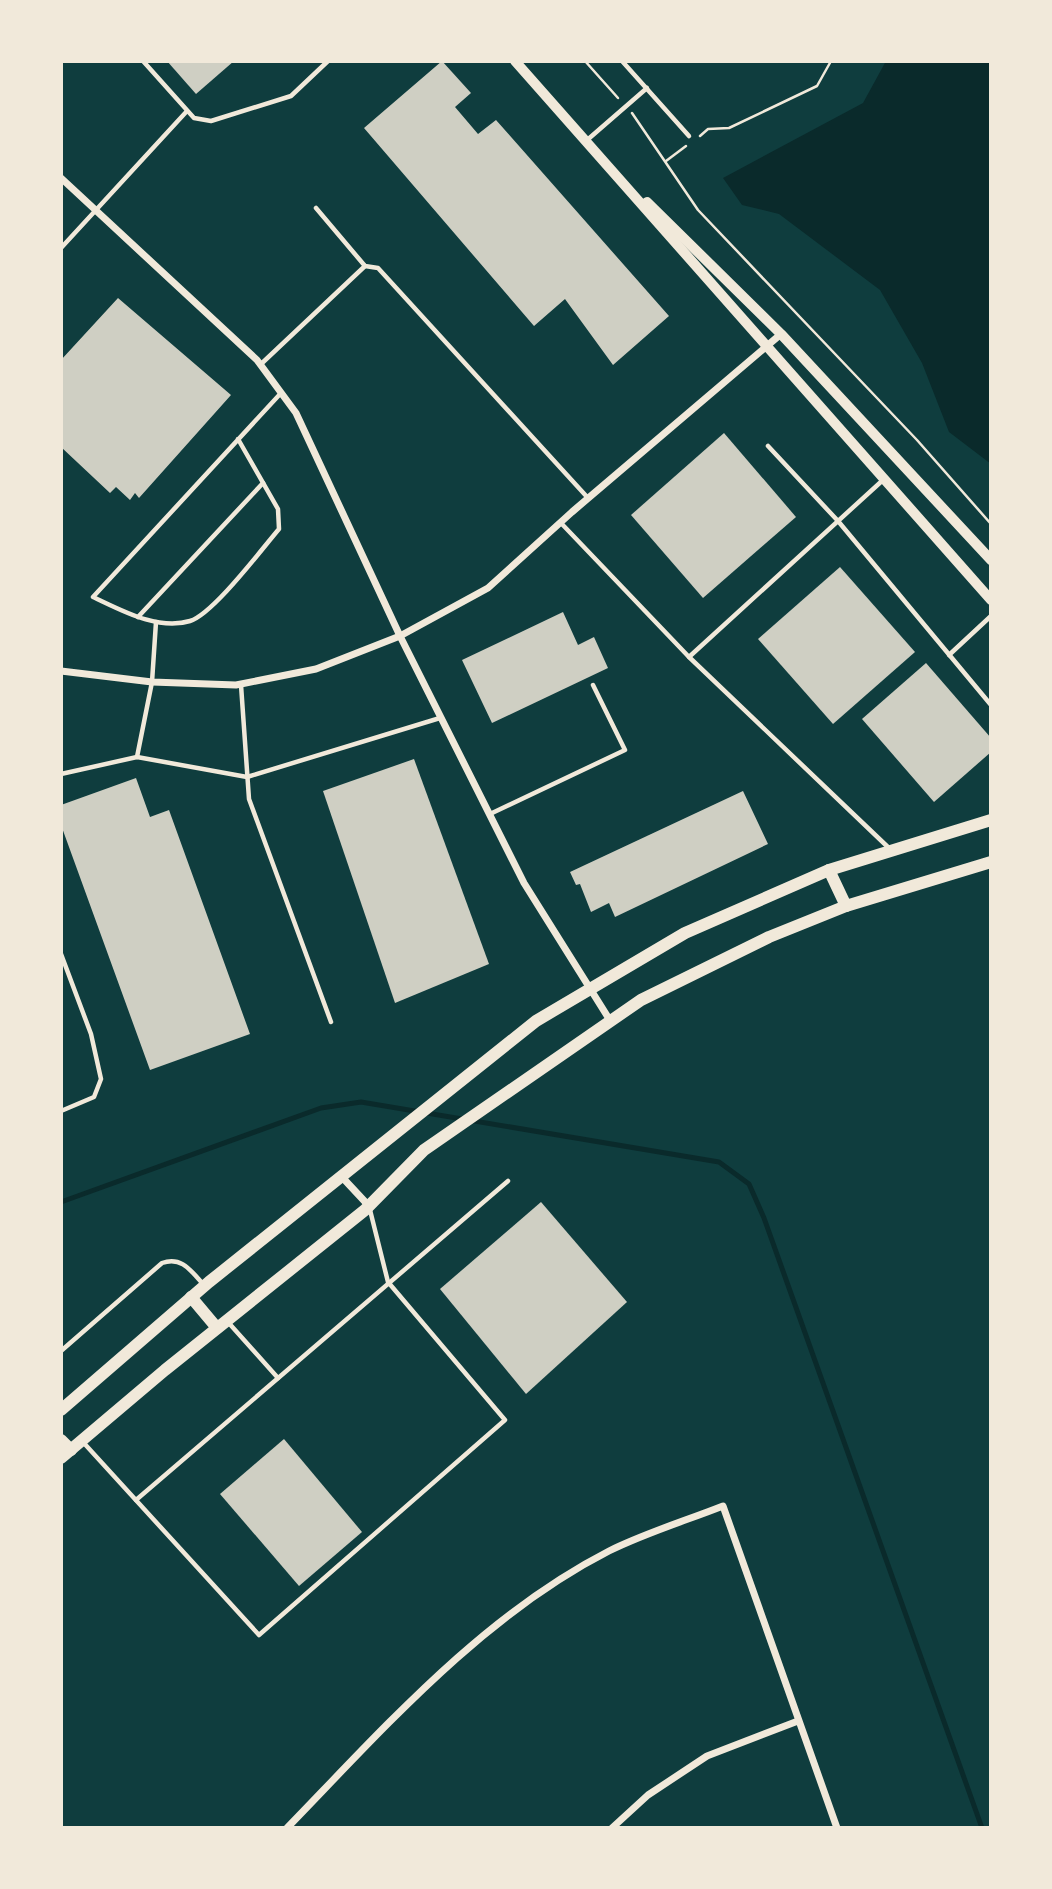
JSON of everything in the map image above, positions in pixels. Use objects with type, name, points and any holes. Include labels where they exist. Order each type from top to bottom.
[{"type":"main road","points":[[63,1405],[205,1285],[536,1021],[589,987],[685,933],[829,870],[991,820]]},
{"type":"main road","points":[[61,1440],[66,1454],[369,1206],[424,1150],[642,1000],[769,937],[846,906],[991,862]]},
{"type":"main road","points":[[829,870],[846,906]]},
{"type":"main road","points":[[191,1297],[222,1324]]},
{"type":"street","points":[[515,61],[991,600]]},
{"type":"street","points":[[585,141],[780,334],[991,560]]},
{"type":"street","points":[[61,178],[260,365],[296,413],[400,635],[524,883],[611,1023]]},
{"type":"street","points":[[61,671],[152,682],[241,684],[316,669],[400,635],[488,588],[560,522],[780,334]]},
{"type":"street","points":[[341,1176],[369,1206]]},
{"type":"street","points":[[287,1828],[389,1722],[486,1632],[542,1591],[610,1551],[723,1506],[837,1828]]},
{"type":"street","points":[[612,1828],[648,1794],[707,1756],[798,1721]]},
{"type":"lane","points":[[143,61],[194,118],[211,121],[291,96],[328,61]]},
{"type":"lane","points":[[622,61],[689,135]]},
{"type":"lane","points":[[585,141],[647,88]]},
{"type":"lane","points":[[61,248],[187,111]]},
{"type":"lane","points":[[316,208],[365,266],[378,268],[587,499]]},
{"type":"lane","points":[[260,365],[365,266]]},
{"type":"lane","points":[[238,439],[278,509],[279,529],[206,612],[189,622],[156,622],[93,597],[238,439],[281,393]]},
{"type":"lane","points":[[768,446],[838,521],[991,705]]},
{"type":"lane","points":[[689,657],[883,479]]},
{"type":"lane","points":[[138,617],[263,483]]},
{"type":"lane","points":[[560,522],[689,657],[892,850]]},
{"type":"lane","points":[[949,655],[991,617]]},
{"type":"lane","points":[[137,757],[152,682],[156,622]]},
{"type":"lane","points":[[241,684],[249,799],[331,1022]]},
{"type":"lane","points":[[490,815],[625,750],[593,685]]},
{"type":"lane","points":[[61,774],[137,757],[247,777],[441,718]]},
{"type":"lane","points":[[61,954],[91,1034],[101,1079],[94,1097],[61,1111]]},
{"type":"lane","points":[[136,1500],[508,1181]]},
{"type":"lane","points":[[82,1441],[259,1635],[505,1420],[388,1282],[369,1206]]},
{"type":"lane","points":[[61,1351],[162,1263],[177,1261],[185,1264],[205,1285]]},
{"type":"lane","points":[[222,1324],[278,1378]]},
{"type":"path","points":[[585,61],[626,106],[698,210],[917,440],[991,524]]},
{"type":"path","points":[[697,137],[708,130],[729,128],[817,86],[831,61]]},
{"type":"path","points":[[666,162],[687,145]]},
{"type":"water","points":[[886,61],[991,61],[991,464],[949,432],[922,363],[880,290],[779,214],[742,205],[723,178],[863,103]]},
{"type":"building","points":[[167,61],[234,61],[196,94]]},
{"type":"building","points":[[442,61],[471,93],[455,107],[478,134],[496,120],[669,316],[613,365],[565,299],[534,326],[364,128]]},
{"type":"building","points":[[118,298],[231,395],[139,498],[135,493],[130,500],[116,487],[110,493],[61,447],[61,360]]},
{"type":"building","points":[[724,433],[796,517],[703,598],[631,515]]},
{"type":"building","points":[[840,567],[915,652],[833,724],[758,639]]},
{"type":"building","points":[[563,612],[578,645],[594,637],[608,668],[492,723],[462,660]]},
{"type":"building","points":[[926,663],[991,738],[991,752],[934,802],[862,719]]},
{"type":"building","points":[[414,759],[489,964],[395,1003],[323,791]]},
{"type":"building","points":[[136,778],[150,817],[169,810],[250,1034],[150,1070],[61,825],[61,805]]},
{"type":"building","points":[[743,791],[768,844],[615,917],[609,903],[591,912],[580,884],[576,885],[570,872]]},
{"type":"building","points":[[541,1202],[627,1302],[526,1394],[440,1289]]},
{"type":"building","points":[[284,1439],[362,1532],[299,1586],[220,1494]]},
{"type":"waterway","points":[[61,1202],[321,1108],[361,1102],[719,1162],[749,1184],[764,1218],[982,1828]]}]
